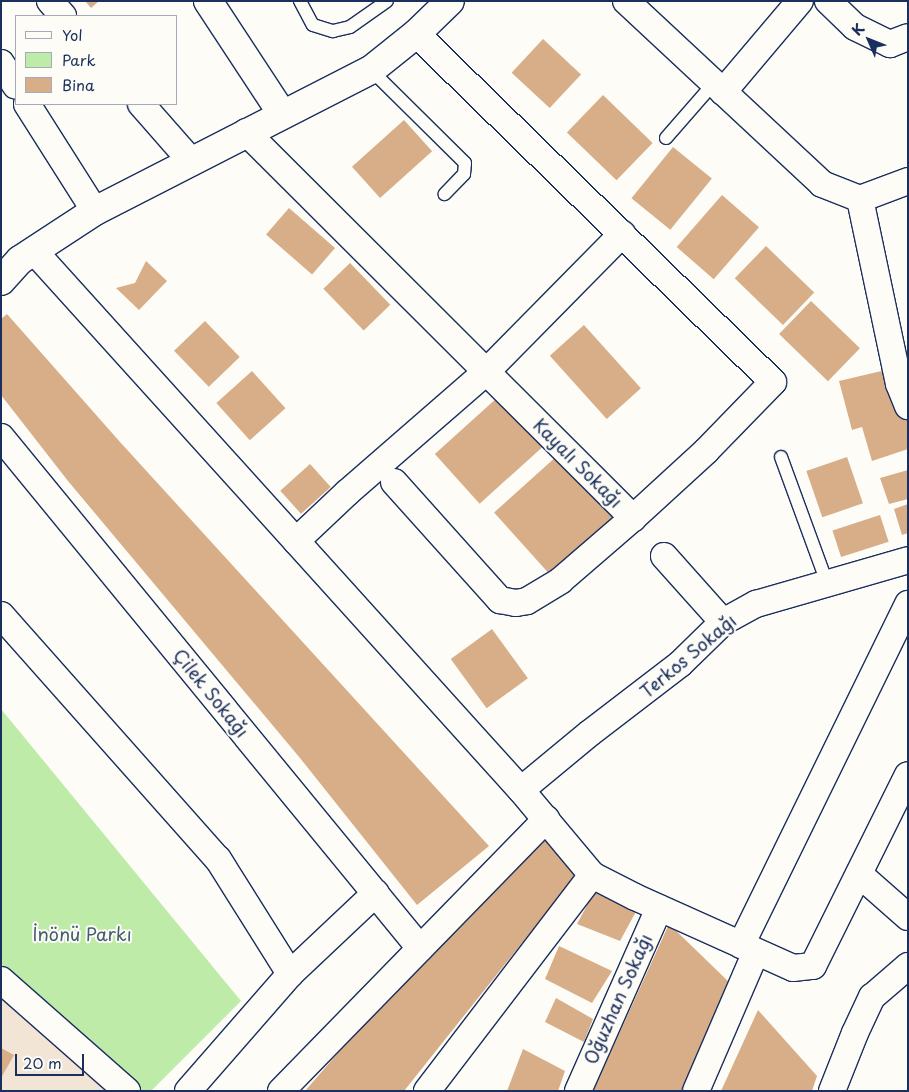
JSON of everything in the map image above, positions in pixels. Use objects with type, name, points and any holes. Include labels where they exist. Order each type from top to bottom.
[{"type":"street","points":[[50,1],[63,15]]},
{"type":"street","points":[[208,1],[283,115]]},
{"type":"street","points":[[1,282],[18,256],[95,211],[192,162],[246,132],[371,70],[416,34],[450,1]]},
{"type":"street","points":[[626,1],[822,184],[860,199],[908,181]]},
{"type":"street","points":[[719,88],[800,1]]},
{"type":"street","points":[[828,1],[854,27],[890,44],[908,37]]},
{"type":"street","points":[[416,34],[773,382],[706,450],[633,518]]},
{"type":"street","points":[[1,63],[15,84]]},
{"type":"street","points":[[28,105],[95,211]]},
{"type":"street","points":[[142,105],[192,162]]},
{"type":"street","name":"Kayalı Sokağı","points":[[246,132],[633,518],[560,581],[527,601],[508,602],[500,600],[394,482]]},
{"type":"street","points":[[860,199],[899,335],[900,384],[908,406]]},
{"type":"street","points":[[296,541],[348,492],[486,372],[622,234]]},
{"type":"street","points":[[18,256],[296,541],[521,790],[592,875],[659,908],[793,968],[813,966],[908,775]]},
{"type":"street","name":"Çilek Sokağı","points":[[1,437],[420,948]]},
{"type":"street","points":[[664,556],[723,622]]},
{"type":"street","name":"Terkos Sokağı","points":[[521,790],[590,733],[680,664],[723,622],[756,604],[908,560]]},
{"type":"street","points":[[696,1091],[749,948],[908,604]]},
{"type":"street","points":[[1,615],[218,859],[290,974]]},
{"type":"street","points":[[281,1091],[546,819]]},
{"type":"street","points":[[858,874],[908,917]]},
{"type":"street","points":[[427,1091],[592,875]]},
{"type":"street","points":[[188,1091],[290,974],[376,893]]},
{"type":"street","name":"Oğuzhan Sokağı","points":[[578,1091],[659,908]]},
{"type":"street","points":[[832,1091],[855,1033],[872,997],[908,966]]},
{"type":"street","points":[[1,980],[127,1091]]},
{"type":"lane","points":[[300,1],[312,26],[333,31],[350,27],[386,1]]},
{"type":"lane","points":[[371,70],[465,163],[464,174],[445,194]]},
{"type":"lane","points":[[666,138],[719,88]]},
{"type":"lane","points":[[781,457],[827,583]]},
{"type":"shaded area","points":[[1,991],[116,1091],[1,1091]]},
{"type":"green space","name":"İnönü Parkı","points":[[1,709],[241,1001],[151,1091],[138,1091],[1,971]]},
{"type":"building","points":[[85,1],[99,1],[91,8]]},
{"type":"building","points":[[543,39],[581,74],[550,108],[512,73]]},
{"type":"building","points":[[603,95],[653,143],[617,180],[567,132]]},
{"type":"building","points":[[404,120],[432,151],[380,198],[352,167]]},
{"type":"building","points":[[673,147],[712,178],[670,230],[631,198]]},
{"type":"building","points":[[722,195],[759,227],[714,279],[677,247]]},
{"type":"building","points":[[289,208],[335,248],[312,274],[266,234]]},
{"type":"building","points":[[766,246],[814,293],[783,325],[735,278]]},
{"type":"building","points":[[146,261],[167,281],[139,310],[116,288],[135,283]]},
{"type":"building","points":[[350,263],[390,305],[364,330],[323,289]]},
{"type":"building","points":[[811,301],[860,348],[828,381],[779,334]]},
{"type":"building","points":[[7,314],[120,442],[489,846],[417,905],[300,758],[68,481],[1,395],[1,319]]},
{"type":"building","points":[[205,321],[240,357],[209,387],[174,351]]},
{"type":"building","points":[[584,325],[641,388],[607,419],[550,356]]},
{"type":"building","points":[[890,369],[908,420],[908,449],[872,461],[862,427],[852,430],[839,381]]},
{"type":"building","points":[[252,371],[285,408],[250,440],[216,403]]},
{"type":"building","points":[[498,397],[543,447],[480,504],[435,454]]},
{"type":"building","points":[[558,455],[618,521],[554,579],[494,513]]},
{"type":"building","points":[[847,457],[863,503],[822,517],[806,471]]},
{"type":"building","points":[[310,464],[331,487],[301,514],[280,491]]},
{"type":"building","points":[[908,470],[908,499],[889,504],[880,478]]},
{"type":"building","points":[[908,504],[908,533],[902,535],[894,509]]},
{"type":"building","points":[[880,515],[889,542],[841,557],[832,530]]},
{"type":"building","points":[[492,629],[528,678],[487,708],[451,659]]},
{"type":"building","points":[[557,832],[584,865],[404,1091],[305,1091],[498,868],[529,837]]},
{"type":"building","points":[[598,885],[639,906],[620,941],[577,924]]},
{"type":"building","points":[[669,924],[730,983],[685,1091],[593,1091]]},
{"type":"building","points":[[559,946],[612,971],[592,1003],[545,979]]},
{"type":"building","points":[[556,998],[593,1019],[584,1042],[545,1022]]},
{"type":"building","points":[[758,1010],[817,1076],[812,1091],[721,1091]]},
{"type":"building","points":[[1,1048],[14,1055],[1,1078]]},
{"type":"building","points":[[523,1049],[565,1071],[558,1091],[507,1091]]}]
